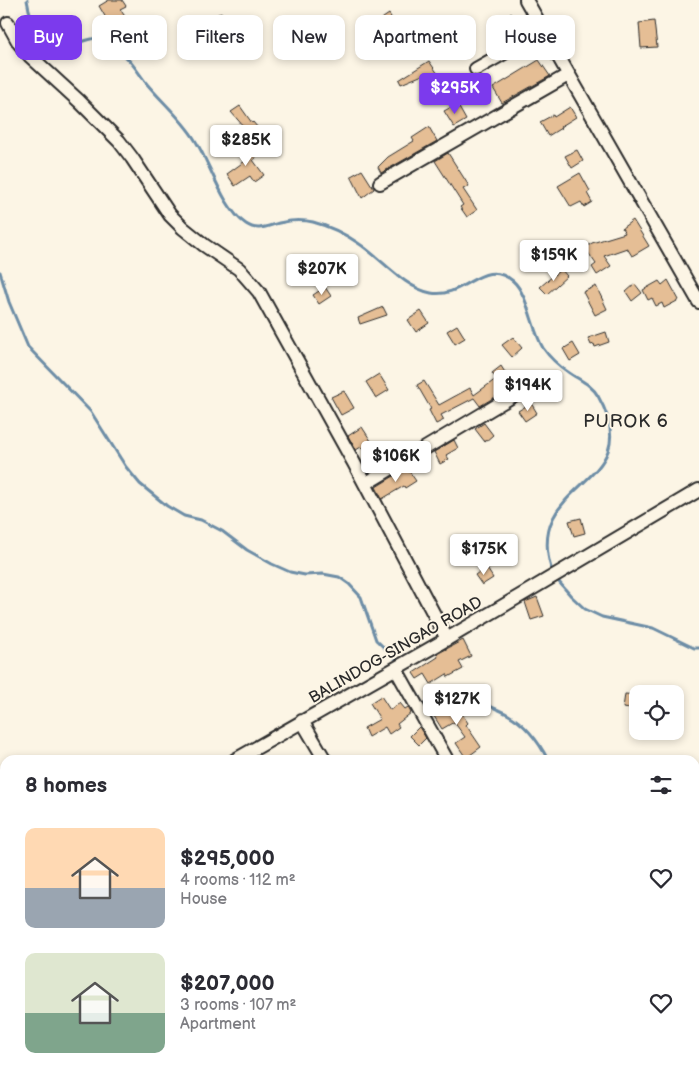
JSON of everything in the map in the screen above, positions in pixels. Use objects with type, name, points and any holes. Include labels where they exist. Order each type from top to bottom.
[{"type":"street","points":[[526,0],[534,15]]},
{"type":"street","points":[[8,23],[30,56],[119,141],[170,214],[183,228],[239,269],[259,292],[365,484],[447,639]]},
{"type":"street","points":[[476,69],[492,60]]},
{"type":"street","points":[[559,60],[699,302]]},
{"type":"street","points":[[380,183],[568,75]]},
{"type":"street","points":[[365,484],[516,394]]},
{"type":"street","name":"BALINDOG-SINGAO ROAD","points":[[244,755],[396,669],[699,490]]},
{"type":"street","points":[[396,669],[444,755]]},
{"type":"street","points":[[302,721],[322,755]]},
{"type":"building","points":[[109,0],[122,0],[126,6],[120,9],[124,15],[104,15],[99,6]]},
{"type":"building","points":[[654,21],[657,47],[641,48],[639,23]]},
{"type":"building","points":[[539,60],[550,76],[502,103],[493,88]]},
{"type":"building","points":[[429,61],[438,74],[429,80],[425,74],[401,84],[399,80]]},
{"type":"building","points":[[480,77],[488,92],[467,102],[460,88]]},
{"type":"building","points":[[457,104],[466,120],[454,127],[444,111]]},
{"type":"building","points":[[240,106],[258,128],[251,135],[231,112]]},
{"type":"building","points":[[570,107],[576,117],[548,136],[540,122],[553,115],[554,117]]},
{"type":"building","points":[[429,127],[437,141],[381,173],[378,167],[388,157],[414,141],[412,138]]},
{"type":"building","points":[[247,143],[256,158],[253,160],[264,175],[254,182],[250,176],[235,186],[227,174],[245,161],[238,148]]},
{"type":"building","points":[[577,150],[583,161],[572,168],[565,156]]},
{"type":"building","points":[[448,153],[469,186],[463,189],[477,210],[467,217],[460,207],[463,205],[435,161]]},
{"type":"building","points":[[362,170],[374,189],[362,198],[351,176]]},
{"type":"building","points":[[580,173],[590,191],[587,193],[592,202],[584,207],[581,202],[571,207],[558,186]]},
{"type":"building","points":[[633,220],[649,246],[632,256],[627,248],[604,256],[611,266],[597,275],[592,267],[596,264],[585,248],[592,243],[625,233],[622,228]]},
{"type":"building","points":[[561,269],[567,276],[547,294],[540,287]]},
{"type":"building","points":[[668,280],[679,300],[664,308],[662,303],[656,306],[652,298],[648,300],[643,290],[659,281],[662,285]]},
{"type":"building","points":[[635,284],[642,293],[632,301],[626,292]]},
{"type":"building","points":[[596,286],[607,309],[595,315],[583,292]]},
{"type":"building","points":[[325,287],[331,296],[319,304],[313,295]]},
{"type":"building","points":[[383,307],[387,315],[360,324],[358,318]]},
{"type":"building","points":[[421,311],[429,323],[416,332],[408,320]]},
{"type":"building","points":[[457,325],[465,338],[455,344],[447,331]]},
{"type":"building","points":[[606,332],[609,342],[595,347],[594,344],[591,345],[588,338]]},
{"type":"building","points":[[513,337],[522,348],[512,357],[502,345]]},
{"type":"building","points":[[573,343],[580,355],[570,361],[563,349]]},
{"type":"building","points":[[501,366],[506,374],[510,388],[480,406],[474,398],[441,415],[444,420],[436,424],[429,410],[431,409],[417,385],[424,381],[439,405],[470,388],[474,395],[496,379],[492,373]]},
{"type":"building","points":[[379,374],[389,390],[376,398],[366,382]]},
{"type":"building","points":[[344,391],[354,408],[341,415],[331,397]]},
{"type":"building","points":[[531,403],[537,413],[525,421],[518,411]]},
{"type":"building","points":[[484,423],[493,435],[485,442],[475,429]]},
{"type":"building","points":[[362,427],[371,441],[369,442],[378,458],[383,454],[387,461],[376,468],[361,447],[356,450],[348,436]]},
{"type":"building","points":[[454,440],[458,448],[446,455],[449,459],[440,464],[434,452]]},
{"type":"building","points":[[407,468],[416,481],[382,499],[376,487]]},
{"type":"building","points":[[581,518],[585,533],[574,536],[569,521]]},
{"type":"building","points":[[486,567],[493,578],[482,585],[475,575]]},
{"type":"building","points":[[537,597],[544,616],[531,620],[525,602]]},
{"type":"building","points":[[463,640],[471,656],[459,662],[463,669],[448,677],[447,674],[431,684],[425,674],[417,679],[413,673],[438,657],[437,654]]},
{"type":"building","points":[[625,694],[629,694],[629,709],[623,708]]},
{"type":"building","points":[[381,696],[390,710],[400,703],[405,709],[408,707],[411,713],[397,724],[399,727],[389,734],[385,727],[368,737],[364,728],[380,719],[370,703]]},
{"type":"building","points":[[451,697],[468,723],[466,725],[481,747],[470,755],[464,755],[456,743],[465,737],[454,722],[442,729],[432,713]]},
{"type":"building","points":[[419,727],[426,738],[419,745],[410,736]]},
{"type":"waterway","points":[[27,0],[36,28],[46,39],[70,45],[99,38],[108,40],[118,47],[147,84],[190,132],[230,208],[251,227],[260,228],[298,220],[310,221],[325,226],[342,233],[358,243],[411,285],[431,293],[443,293],[454,290],[482,275],[492,273],[502,275],[513,281],[522,294],[543,348],[558,364],[595,392],[610,426],[609,449],[599,467],[568,498],[554,516],[547,539],[551,568]]},
{"type":"waterway","points":[[0,272],[9,302],[28,347],[91,412],[126,467],[140,484],[167,506],[184,516],[201,520],[222,531],[247,550],[272,564],[290,572],[305,575],[323,574],[339,577],[349,584],[361,597],[376,640],[398,661]]},
{"type":"waterway","points":[[559,582],[585,609],[602,617],[653,628],[694,648],[699,648]]},
{"type":"waterway","points":[[418,695],[423,705],[457,688],[470,690],[490,706],[514,718],[526,728],[545,755]]},
{"type":"district","name":"PUROK 6","points":[[626,421]]}]
